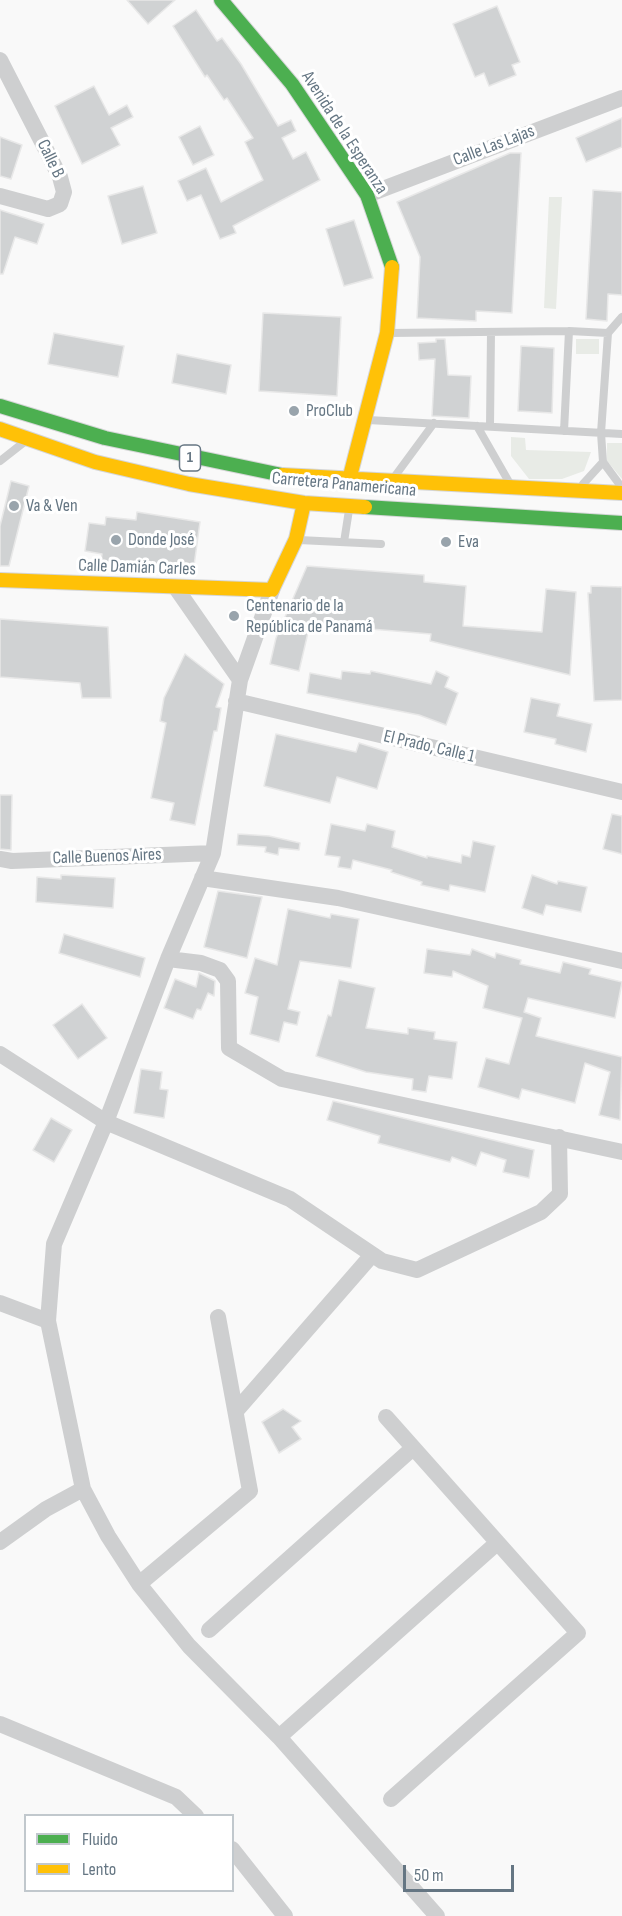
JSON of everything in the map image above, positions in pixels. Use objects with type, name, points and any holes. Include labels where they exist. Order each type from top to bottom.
[{"type":"main road","name":"Avenida de la Esperanza","points":[[220,0],[292,84],[367,195],[392,268],[387,333],[349,480]]},
{"type":"main road","name":"Carretera Panamericana","points":[[0,406],[105,438],[289,476],[622,493]]},
{"type":"main road","name":"Carretera Panamericana","points":[[0,429],[95,462],[178,482],[304,503],[622,523]]},
{"type":"main road","points":[[272,590],[296,539],[304,503],[310,491],[344,492],[388,482]]},
{"type":"main road","points":[[296,539],[312,521],[334,505]]},
{"type":"main road","name":"1","points":[[509,516],[519,510],[532,508],[622,512]]},
{"type":"main road","name":"Calle Damián Carles","points":[[0,580],[272,590]]},
{"type":"street","name":"Calle B","points":[[0,60],[60,177],[64,192],[60,204],[48,209],[0,196]]},
{"type":"street","name":"Calle Las Lajas","points":[[367,195],[622,98]]},
{"type":"street","points":[[176,588],[240,680]]},
{"type":"street","points":[[272,590],[240,680],[213,853],[168,959],[106,1122],[54,1244],[48,1321],[83,1489],[108,1536],[139,1584],[189,1646],[279,1737],[436,1916]]},
{"type":"street","name":"El Prado, Calle 1","points":[[236,701],[622,792]]},
{"type":"street","name":"Calle Buenos Aires","points":[[0,859],[12,861],[213,853]]},
{"type":"street","points":[[202,878],[338,898],[622,961]]},
{"type":"street","points":[[168,959],[201,963],[220,970],[228,981],[229,1048],[282,1078],[622,1152]]},
{"type":"street","points":[[0,1054],[106,1122],[290,1199],[382,1261],[417,1270],[541,1212],[560,1194],[559,1137]]},
{"type":"street","points":[[236,1411],[372,1255]]},
{"type":"street","points":[[0,1303],[48,1321]]},
{"type":"street","points":[[139,1584],[250,1491],[218,1317]]},
{"type":"street","points":[[386,1417],[578,1633],[391,1799]]},
{"type":"street","points":[[209,1630],[413,1448]]},
{"type":"street","points":[[0,1542],[46,1509],[83,1489]]},
{"type":"street","points":[[279,1737],[497,1542]]},
{"type":"street","points":[[0,1724],[176,1797],[195,1814]]},
{"type":"street","points":[[234,1852],[285,1916]]},
{"type":"lane","points":[[622,317],[608,333],[601,433],[603,462],[622,488]]},
{"type":"lane","points":[[387,333],[569,331],[608,333]]},
{"type":"lane","points":[[564,431],[569,331]]},
{"type":"lane","points":[[490,426],[491,332]]},
{"type":"lane","points":[[364,419],[622,434]]},
{"type":"lane","points":[[388,482],[434,423]]},
{"type":"lane","points":[[477,426],[512,487]]},
{"type":"lane","points":[[0,461],[28,439]]},
{"type":"lane","points":[[577,491],[603,462]]},
{"type":"lane","points":[[344,542],[350,506]]},
{"type":"lane","points":[[296,539],[381,544]]},
{"type":"shaded area","points":[[549,197],[562,197],[556,309],[544,308]]},
{"type":"shaded area","points":[[576,339],[599,339],[599,354],[576,354]]},
{"type":"shaded area","points":[[511,437],[525,438],[526,450],[591,452],[584,471],[562,479],[529,479],[511,456]]},
{"type":"shaded area","points":[[607,443],[622,443],[622,479],[607,461]]},
{"type":"building","points":[[127,0],[175,0],[148,24]]},
{"type":"building","points":[[497,6],[520,62],[512,65],[516,75],[489,86],[484,73],[475,77],[453,24]]},
{"type":"building","points":[[196,10],[217,41],[222,38],[241,64],[278,126],[291,120],[296,131],[282,138],[293,159],[306,152],[320,180],[233,226],[236,233],[220,239],[201,195],[187,201],[178,181],[206,168],[221,202],[263,180],[245,142],[253,138],[227,98],[224,100],[207,75],[205,77],[173,26]]},
{"type":"building","points":[[94,86],[109,115],[127,105],[133,117],[111,128],[120,145],[82,164],[55,106]]},
{"type":"building","points":[[622,118],[622,147],[586,162],[576,138]]},
{"type":"building","points":[[200,126],[214,155],[193,165],[179,137]]},
{"type":"building","points":[[0,137],[22,145],[11,179],[0,176]]},
{"type":"building","points":[[510,153],[521,153],[512,313],[476,311],[476,321],[417,318],[420,257],[397,202]]},
{"type":"building","points":[[143,186],[157,233],[122,244],[108,196]]},
{"type":"building","points":[[593,190],[622,192],[622,295],[608,294],[607,321],[586,319]]},
{"type":"building","points":[[0,210],[44,224],[37,244],[15,237],[3,274],[0,274]]},
{"type":"building","points":[[354,220],[373,278],[344,286],[326,229]]},
{"type":"building","points":[[263,313],[341,317],[337,396],[259,391]]},
{"type":"building","points":[[54,333],[124,346],[118,377],[48,364]]},
{"type":"building","points":[[436,339],[445,339],[448,375],[471,376],[469,418],[432,416],[435,359],[419,360],[418,343],[436,342]]},
{"type":"building","points":[[521,346],[554,348],[552,413],[518,411]]},
{"type":"building","points":[[177,354],[231,365],[226,394],[172,383]]},
{"type":"building","name":"Va & Ven","points":[[11,481],[29,486],[9,566],[0,566],[0,526]]},
{"type":"building","points":[[137,512],[200,522],[193,573],[101,561],[102,554],[85,551],[89,523],[105,525],[106,517],[136,520]]},
{"type":"building","points":[[307,566],[424,575],[424,582],[466,586],[463,626],[542,632],[546,589],[576,592],[570,675],[430,641],[431,634],[310,624],[299,671],[270,664],[276,638]]},
{"type":"building","points":[[591,586],[622,587],[622,700],[594,701],[588,593],[591,593]]},
{"type":"building","points":[[0,619],[108,627],[111,698],[82,698],[80,683],[0,677]]},
{"type":"building","points":[[185,654],[224,684],[216,707],[221,708],[217,731],[214,731],[195,825],[170,820],[174,803],[151,798],[166,723],[160,721],[164,698]]},
{"type":"building","points":[[342,671],[370,674],[371,671],[431,684],[436,671],[449,677],[445,687],[458,693],[446,725],[419,715],[307,693],[310,673],[341,679]]},
{"type":"building","points":[[531,698],[560,704],[557,716],[592,724],[586,752],[555,744],[556,739],[524,732]]},
{"type":"building","points":[[276,734],[356,752],[359,743],[388,752],[377,789],[337,777],[330,803],[264,786]]},
{"type":"building","points":[[0,795],[12,795],[11,850],[0,849]]},
{"type":"building","points":[[612,814],[622,816],[622,854],[603,849]]},
{"type":"building","points":[[331,824],[365,831],[367,824],[395,831],[392,847],[427,858],[427,856],[461,863],[462,855],[470,857],[473,841],[495,846],[485,892],[450,885],[449,891],[421,885],[422,882],[391,872],[392,870],[353,860],[351,869],[338,867],[340,857],[325,855]]},
{"type":"building","points":[[238,834],[269,836],[300,843],[299,850],[279,848],[278,855],[265,852],[266,847],[237,845]]},
{"type":"building","points":[[61,875],[115,878],[113,908],[36,902],[37,877],[61,879]]},
{"type":"building","points":[[532,875],[557,884],[558,881],[587,887],[581,912],[546,905],[543,915],[522,908]]},
{"type":"building","points":[[218,891],[262,897],[247,958],[204,947]]},
{"type":"building","points":[[288,909],[330,918],[331,914],[359,919],[351,968],[300,961],[288,1009],[300,1012],[297,1025],[284,1022],[279,1042],[250,1034],[258,997],[245,993],[255,958],[277,965]]},
{"type":"building","points":[[64,934],[145,958],[140,977],[59,953]]},
{"type":"building","points":[[427,949],[470,955],[472,949],[495,958],[496,953],[521,960],[520,964],[560,973],[563,962],[591,969],[589,974],[622,982],[615,1018],[528,998],[524,1012],[541,1018],[536,1036],[622,1057],[620,1120],[599,1115],[610,1072],[585,1063],[575,1103],[522,1089],[519,1099],[478,1087],[486,1058],[509,1064],[522,1018],[483,1008],[488,986],[453,971],[452,977],[424,973]]},
{"type":"building","points":[[199,973],[215,981],[214,996],[208,993],[201,1010],[197,1009],[193,1019],[164,1008],[175,979],[196,987]]},
{"type":"building","points":[[339,980],[375,988],[366,1028],[408,1034],[408,1028],[435,1032],[434,1039],[457,1042],[452,1079],[429,1076],[426,1092],[412,1090],[413,1079],[366,1072],[316,1056],[328,1015],[331,1016]]},
{"type":"building","points":[[82,1004],[107,1038],[78,1059],[53,1025]]},
{"type":"building","points":[[141,1069],[162,1072],[160,1089],[168,1090],[164,1118],[134,1113]]},
{"type":"building","points":[[333,1101],[534,1150],[529,1178],[503,1172],[506,1160],[481,1152],[476,1166],[452,1157],[450,1162],[378,1143],[380,1136],[327,1120]]},
{"type":"building","points":[[51,1118],[72,1130],[54,1162],[33,1150]]},
{"type":"building","points":[[283,1409],[301,1421],[292,1427],[301,1439],[279,1453],[262,1422]]},
{"type":"traffic: fast","points":[[221,0],[292,84],[367,195],[392,267]]},
{"type":"traffic: fast","points":[[0,406],[105,438],[282,475]]},
{"type":"traffic: fast","points":[[365,507],[622,523]]},
{"type":"traffic: slow","points":[[349,480],[387,333],[392,267]]},
{"type":"traffic: slow","points":[[0,429],[95,462],[189,484],[304,503],[365,507]]},
{"type":"traffic: slow","points":[[282,475],[622,493]]},
{"type":"traffic: slow","points":[[0,580],[272,590],[296,539],[304,503]]},
{"type":"place","name":"ProClub","points":[[294,411]]},
{"type":"place","name":"Va & Ven","points":[[14,506]]},
{"type":"place","name":"Donde José","points":[[116,540]]},
{"type":"place","name":"Eva","points":[[446,542]]},
{"type":"place","name":"Centenario de la República de Panamá","points":[[234,616]]}]
